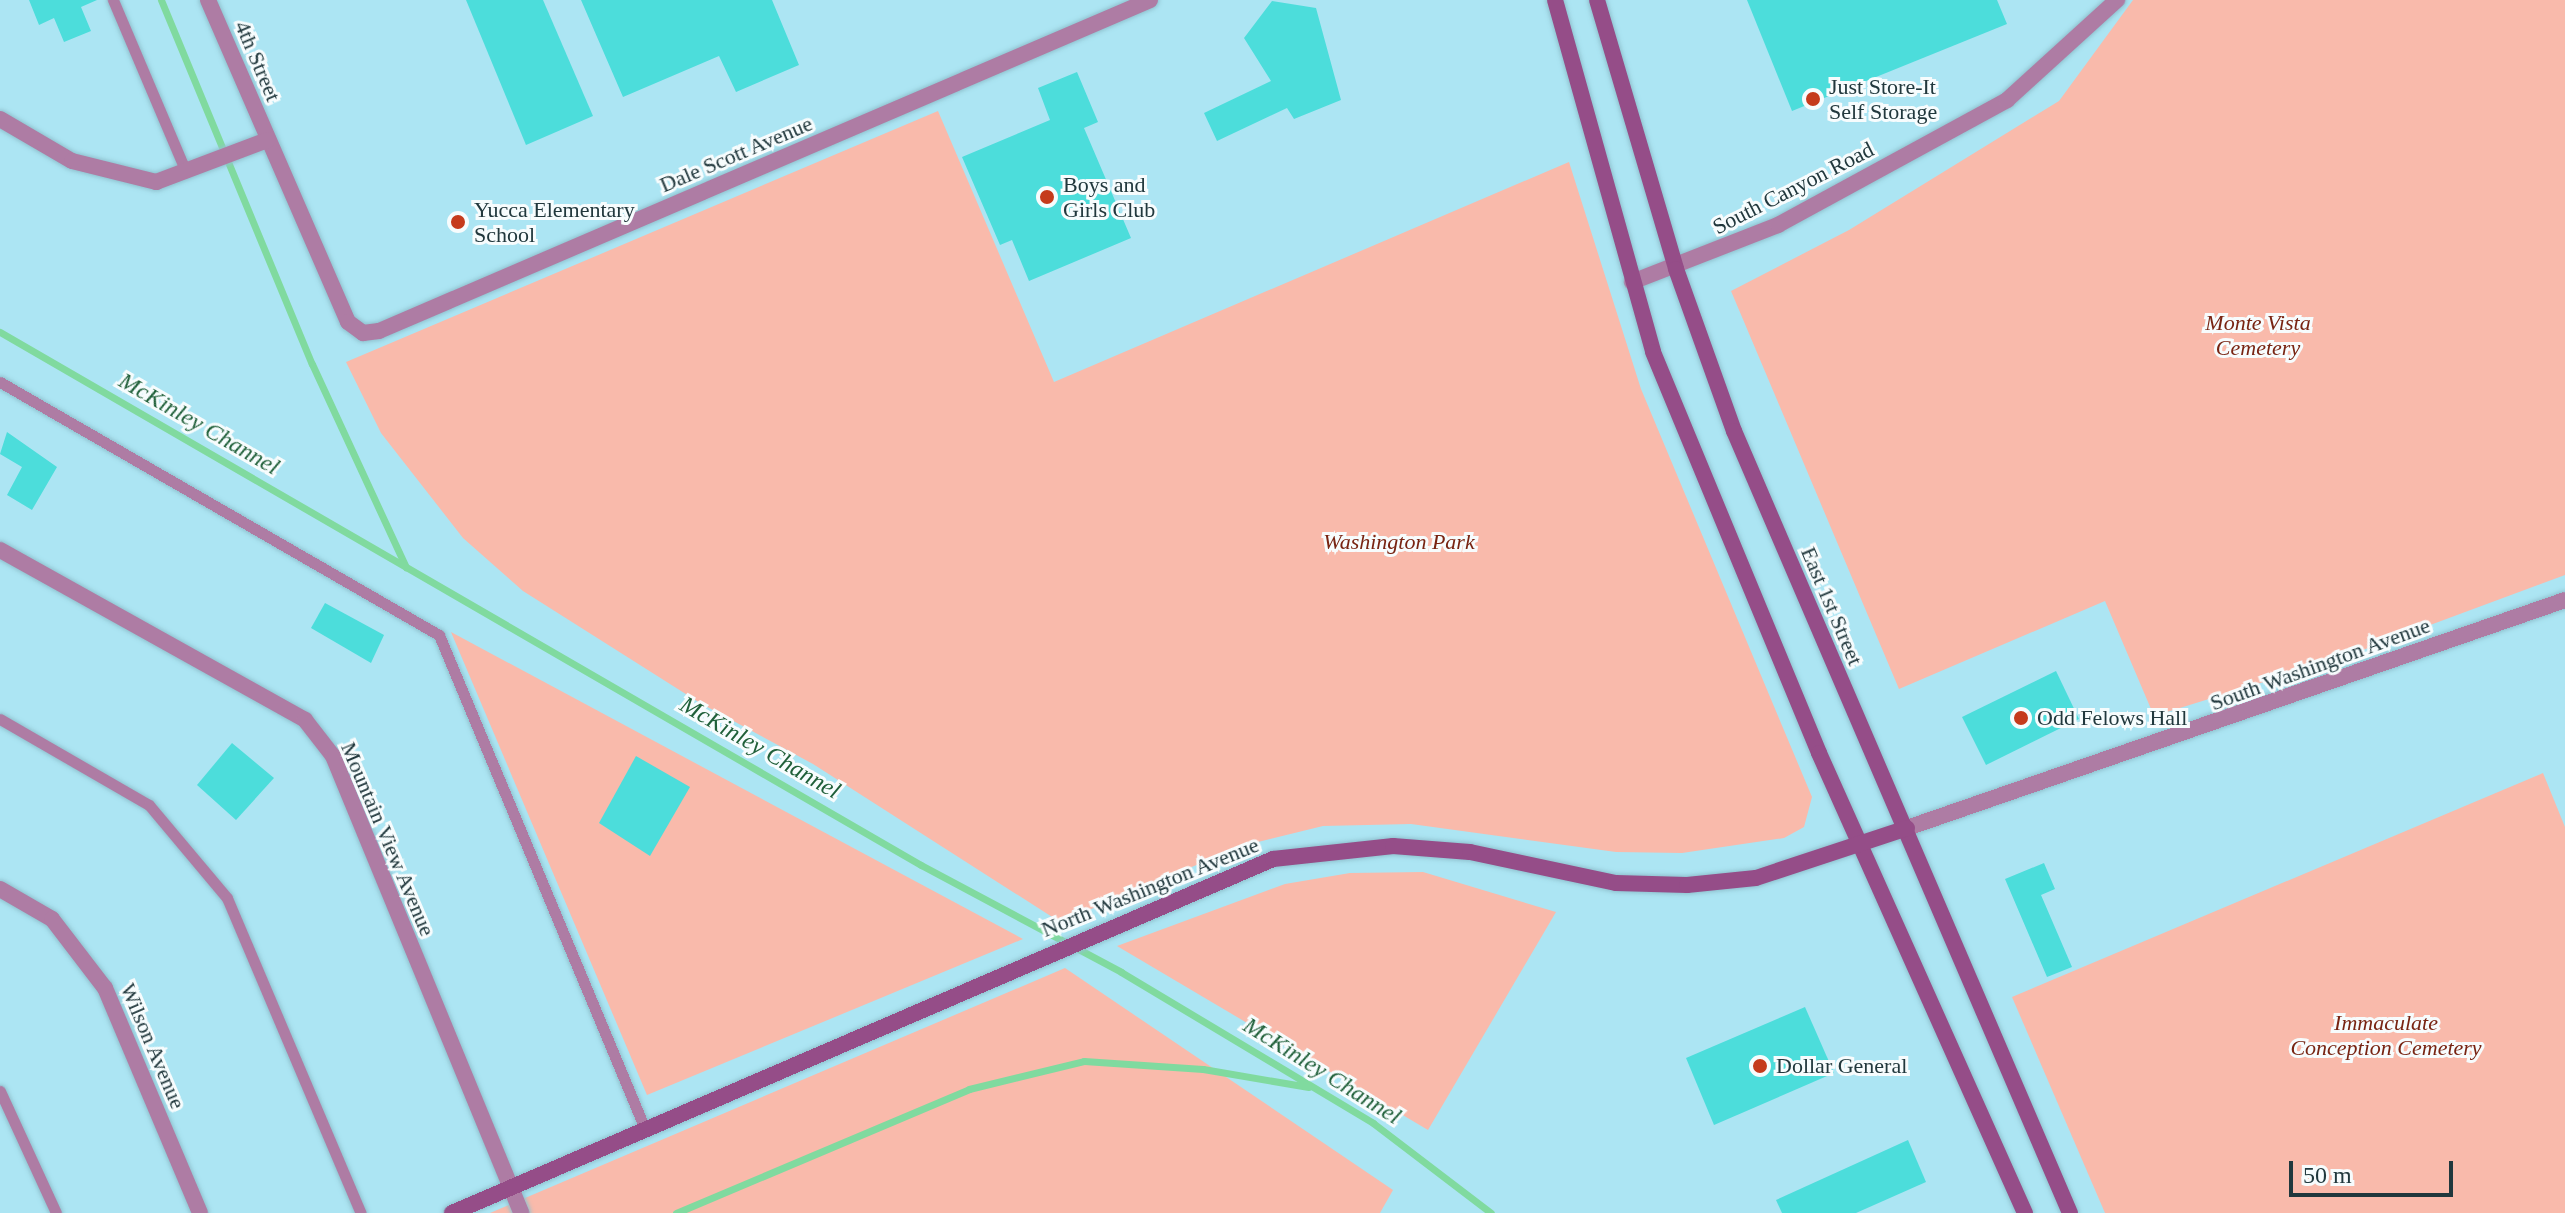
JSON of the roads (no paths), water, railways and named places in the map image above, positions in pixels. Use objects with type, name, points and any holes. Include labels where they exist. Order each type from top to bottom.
[{"type":"main road","points":[[1555,0],[1632,282],[1696,463],[2025,1213]]},
{"type":"main road","name":"East 1st Street","points":[[1597,0],[1676,269],[1734,431],[2070,1213]]},
{"type":"main road","name":"North Washington Avenue","points":[[452,1213],[1105,927],[1273,859],[1331,850],[1470,852],[1616,883],[1687,885],[1756,878],[1907,828]]},
{"type":"street","name":"4th Street","points":[[208,0],[267,140]]},
{"type":"street","name":"Dale Scott Avenue","points":[[267,140],[348,322],[363,333],[379,331],[1150,0]]},
{"type":"street","name":"South Canyon Road","points":[[1632,282],[1676,269],[1778,225],[2007,100],[2117,0]]},
{"type":"street","points":[[0,119],[72,161],[113,176],[156,182],[267,140]]},
{"type":"street","name":"Mountain View Avenue","points":[[0,550],[305,720],[333,756],[521,1213]]},
{"type":"street","name":"South Washington Avenue","points":[[1907,828],[2565,600]]},
{"type":"street","name":"Wilson Avenue","points":[[0,889],[52,919],[105,988],[200,1213]]},
{"type":"lane","points":[[113,0],[190,171]]},
{"type":"lane","points":[[0,382],[439,635],[645,1129]]},
{"type":"lane","points":[[0,719],[149,805],[227,898],[361,1213]]},
{"type":"lane","points":[[0,1091],[56,1213]]},
{"type":"waterway","points":[[161,0],[312,364],[406,567]]},
{"type":"waterway","name":"McKinley Channel","points":[[0,332],[921,865],[1121,972],[1373,1123],[1491,1213]]},
{"type":"waterway","points":[[676,1213],[969,1089],[1084,1061],[1203,1069],[1308,1087]]},
{"type":"place","name":"Just Store-It Self Storage","points":[[1813,99]]},
{"type":"place","name":"Boys and Girls Club","points":[[1047,197]]},
{"type":"place","name":"Yucca Elementary School","points":[[458,222]]},
{"type":"place","name":"Odd Felows Hall","points":[[2021,718]]},
{"type":"place","name":"Dollar General","points":[[1760,1066]]},
{"type":"park label","name":"Monte Vista Cemetery","points":[[2258,334]]},
{"type":"park label","name":"Washington Park","points":[[1399,542]]},
{"type":"park label","name":"Immaculate Conception Cemetery","points":[[2386,1034]]}]
